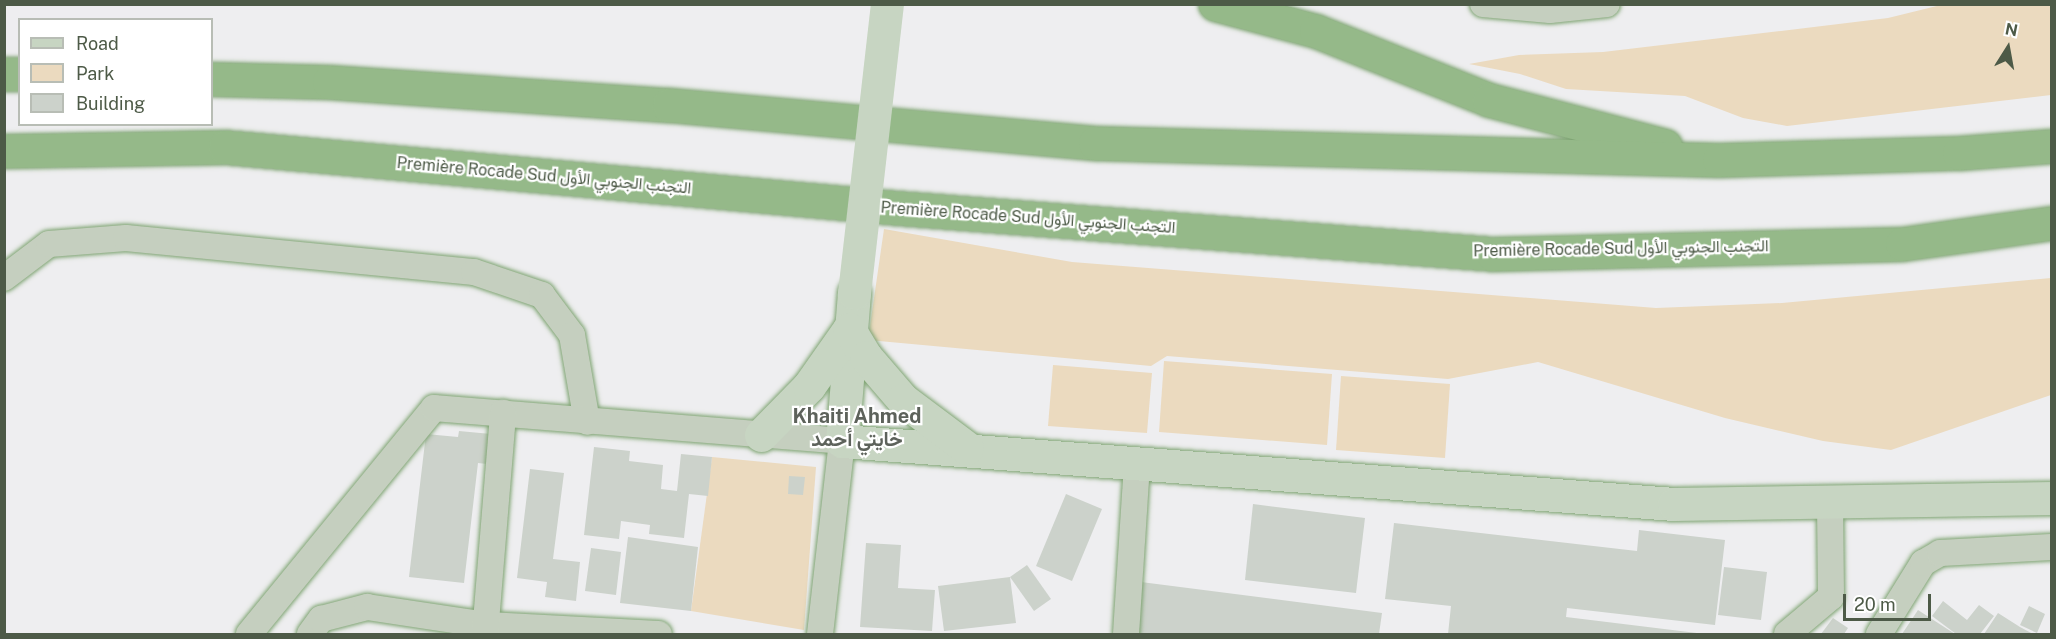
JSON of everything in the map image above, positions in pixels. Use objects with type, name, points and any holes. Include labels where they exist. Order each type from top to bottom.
[{"type":"highway","points":[[1215,4],[1316,31],[1490,100],[1719,160]]},
{"type":"highway","points":[[213,79],[329,82],[669,105],[1095,143],[1719,160],[1959,153],[2052,146]]},
{"type":"highway","name":"Première Rocade Sud التجنب الجنوبي الأول","points":[[4,151],[225,147],[898,208],[1492,254],[1902,244],[2052,224]]},
{"type":"main road","points":[[887,4],[849,329],[842,441],[1674,504],[2052,498]]},
{"type":"main road","points":[[760,435],[809,386],[849,329]]},
{"type":"main road","points":[[849,329],[866,357],[903,400],[972,451]]},
{"type":"street","points":[[1482,4],[1550,10],[1606,4]]},
{"type":"street","points":[[4,278],[49,244],[126,238],[474,272],[542,295],[572,335],[587,422]]},
{"type":"street","points":[[249,634],[434,408],[842,441],[820,634]]},
{"type":"street","points":[[485,630],[503,413]]},
{"type":"street","points":[[1126,634],[1137,463]]},
{"type":"street","points":[[1787,634],[1831,597],[1830,502]]},
{"type":"street","points":[[1879,634],[1923,563],[1940,553],[2052,547]]},
{"type":"street","points":[[310,634],[321,620],[368,607],[485,630],[659,634]]},
{"type":"green space","points":[[1945,4],[2051,5],[2051,95],[1787,126],[1743,118],[1685,96],[1566,89],[1520,74],[1469,64],[1519,55],[1603,52],[1888,18]]},
{"type":"green space","points":[[884,229],[1072,262],[1656,308],[1782,303],[2051,278],[2051,395],[1891,450],[1823,441],[1725,418],[1538,362],[1448,379],[1167,356],[1151,366],[868,340]]},
{"type":"green space","points":[[1164,361],[1332,374],[1327,445],[1159,432]]},
{"type":"green space","points":[[1053,365],[1152,373],[1147,433],[1048,426]]},
{"type":"green space","points":[[1341,376],[1450,384],[1445,458],[1336,450]]},
{"type":"green space","points":[[712,457],[816,467],[804,630],[691,611]]},
{"type":"building","points":[[459,431],[491,434],[487,464],[478,463],[464,583],[409,577],[426,434],[458,437]]},
{"type":"building","points":[[594,447],[630,451],[629,461],[663,465],[661,489],[677,491],[681,454],[712,457],[708,496],[689,494],[684,538],[649,534],[650,525],[621,521],[619,539],[584,535]]},
{"type":"building","points":[[530,469],[564,473],[553,559],[580,562],[576,601],[545,597],[547,582],[517,578]]},
{"type":"building","points":[[789,476],[805,477],[803,495],[788,494]]},
{"type":"building","points":[[1066,494],[1102,509],[1072,581],[1036,566]]},
{"type":"building","points":[[1253,504],[1365,518],[1356,593],[1245,580]]},
{"type":"building","points":[[1394,523],[1637,551],[1639,530],[1725,540],[1715,625],[1567,608],[1566,617],[1705,634],[1448,634],[1451,606],[1385,599]]},
{"type":"building","points":[[628,537],[698,547],[691,611],[620,603]]},
{"type":"building","points":[[866,543],[901,545],[898,588],[935,590],[932,631],[860,627]]},
{"type":"building","points":[[591,548],[621,552],[616,595],[585,591]]},
{"type":"building","points":[[1027,565],[1051,599],[1034,611],[1010,577]]},
{"type":"building","points":[[1724,567],[1767,572],[1761,620],[1718,615]]},
{"type":"building","points":[[1010,577],[1016,623],[944,631],[938,586]]},
{"type":"building","points":[[1141,582],[1382,613],[1379,634],[1134,634]]},
{"type":"building","points":[[1943,601],[1967,620],[1979,605],[1994,616],[1980,634],[1956,634],[1932,616]]},
{"type":"building","points":[[2029,606],[2045,614],[2037,633],[2020,625]]},
{"type":"building","points":[[1918,610],[1955,634],[1902,634]]},
{"type":"building","points":[[1998,613],[2020,627],[2033,634],[1984,634]]},
{"type":"building","points":[[1833,618],[1848,628],[1844,634],[1821,634]]},
{"type":"district","name":"Khaiti Ahmed خايتي أحمد","points":[[857,428]]}]
